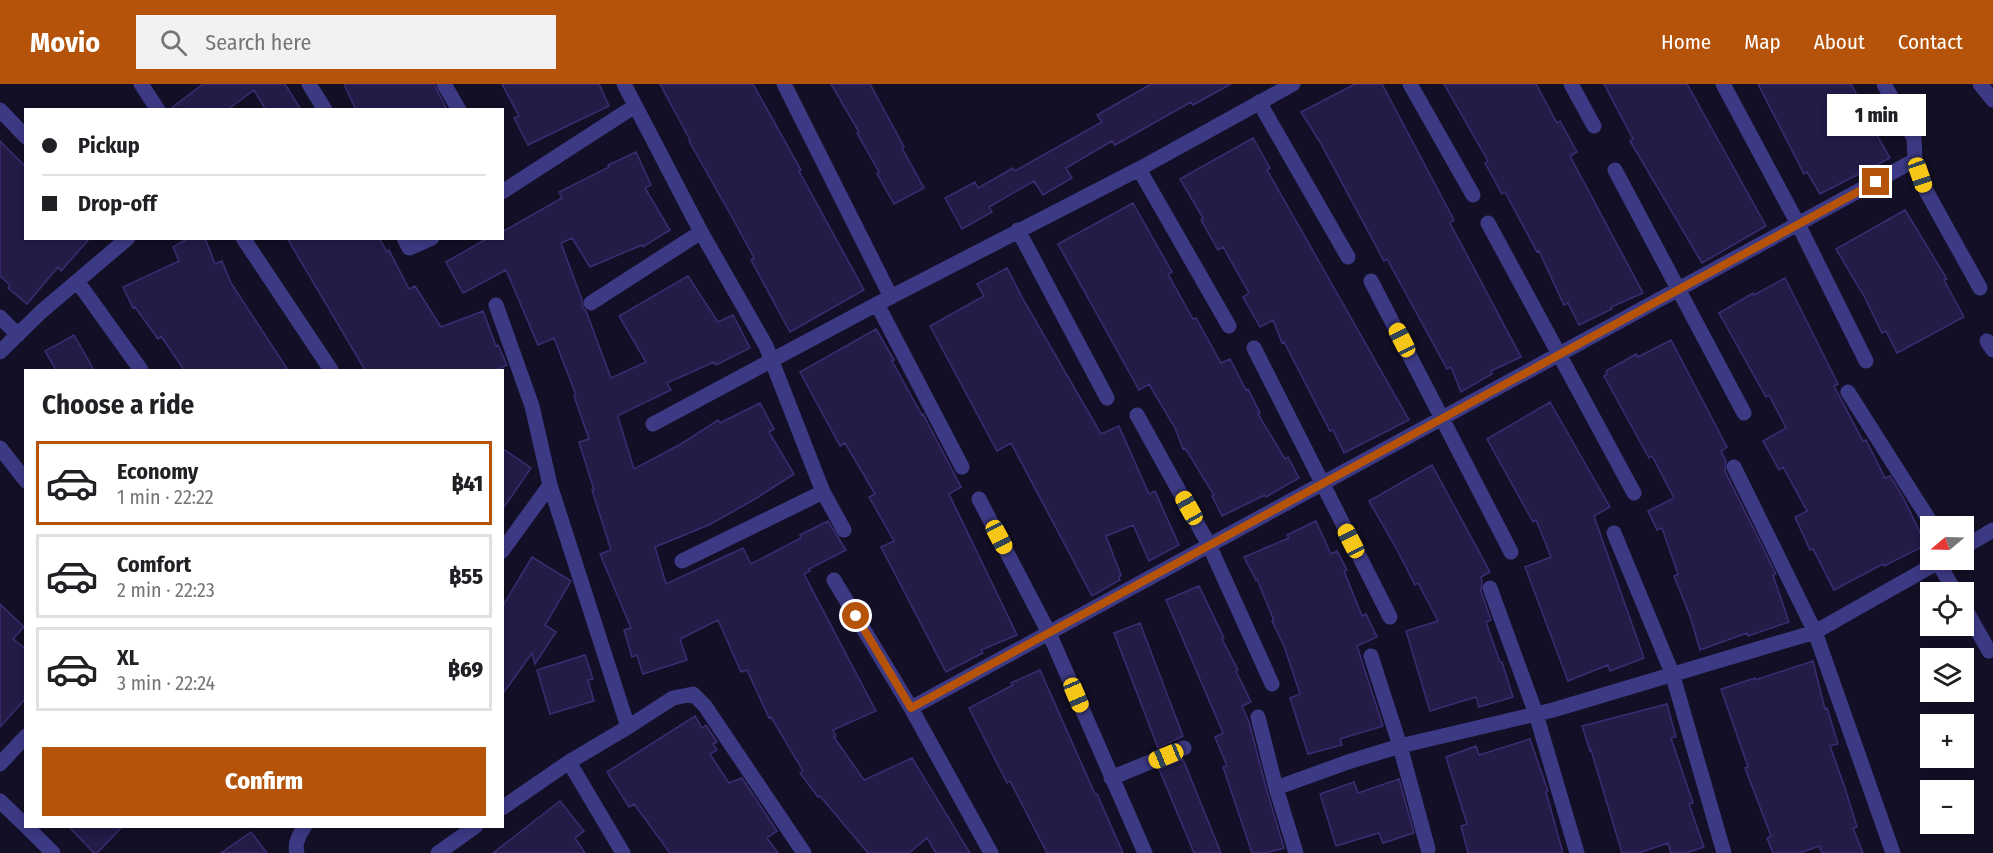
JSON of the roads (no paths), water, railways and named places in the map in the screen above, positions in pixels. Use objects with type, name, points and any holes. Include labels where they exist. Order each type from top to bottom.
[{"type":"street","points":[[141,84],[157,108]]},
{"type":"street","points":[[309,84],[323,108]]},
{"type":"street","points":[[444,84],[458,108]]},
{"type":"street","points":[[624,84],[701,232],[766,346],[823,492],[844,530]]},
{"type":"street","points":[[784,84],[962,467]]},
{"type":"street","points":[[653,424],[1018,230],[1139,169],[1293,84]]},
{"type":"street","points":[[1410,84],[1473,195]]},
{"type":"street","points":[[1571,84],[1594,126]]},
{"type":"street","points":[[1723,84],[1798,224],[1866,361]]},
{"type":"street","points":[[1884,84],[1914,138],[1915,160],[1925,189],[1980,288]]},
{"type":"street","points":[[1980,84],[1993,100]]},
{"type":"street","points":[[1260,102],[1348,257]]},
{"type":"street","points":[[504,188],[635,106]]},
{"type":"street","points":[[0,110],[24,135]]},
{"type":"street","points":[[911,708],[1915,160]]},
{"type":"street","points":[[1139,169],[1229,326]]},
{"type":"street","points":[[1615,170],[1744,413]]},
{"type":"street","points":[[1488,223],[1634,493]]},
{"type":"street","points":[[1018,230],[1107,398]]},
{"type":"street","points":[[591,303],[701,232]]},
{"type":"street","points":[[0,352],[42,311],[124,240]]},
{"type":"street","points":[[244,240],[330,369]]},
{"type":"street","points":[[405,240],[409,248],[427,240]]},
{"type":"street","points":[[1371,281],[1511,552]]},
{"type":"street","points":[[77,282],[140,369]]},
{"type":"street","points":[[496,305],[532,406],[550,485],[628,727]]},
{"type":"street","points":[[0,317],[18,335]]},
{"type":"street","points":[[1254,348],[1390,617]]},
{"type":"street","points":[[1848,392],[1927,516]]},
{"type":"street","points":[[1137,415],[1209,545],[1272,684]]},
{"type":"street","points":[[0,448],[24,478]]},
{"type":"street","points":[[1734,466],[1815,632],[1893,853]]},
{"type":"street","points":[[504,548],[550,485]]},
{"type":"street","points":[[682,561],[823,492]]},
{"type":"street","points":[[979,499],[1049,633],[1145,853]]},
{"type":"street","points":[[1974,541],[1993,530]]},
{"type":"street","points":[[1614,533],[1672,673],[1724,853]]},
{"type":"street","points":[[1276,788],[1400,746],[1536,714],[1815,632],[1924,570]]},
{"type":"street","points":[[834,580],[911,708],[991,853]]},
{"type":"street","points":[[1490,588],[1536,714],[1577,853]]},
{"type":"street","points":[[1974,625],[1989,651]]},
{"type":"street","points":[[1371,656],[1400,746],[1428,849]]},
{"type":"street","points":[[504,807],[569,762],[673,698],[693,694],[705,706],[804,853]]},
{"type":"street","points":[[1258,717],[1296,853]]},
{"type":"street","points":[[0,764],[24,738]]},
{"type":"street","points":[[1111,778],[1184,748]]},
{"type":"street","points":[[569,762],[623,853]]},
{"type":"street","points":[[0,801],[24,824]]},
{"type":"street","points":[[28,828],[53,853]]},
{"type":"street","points":[[297,853],[300,832],[303,828]]},
{"type":"street","points":[[438,853],[473,828]]}]
